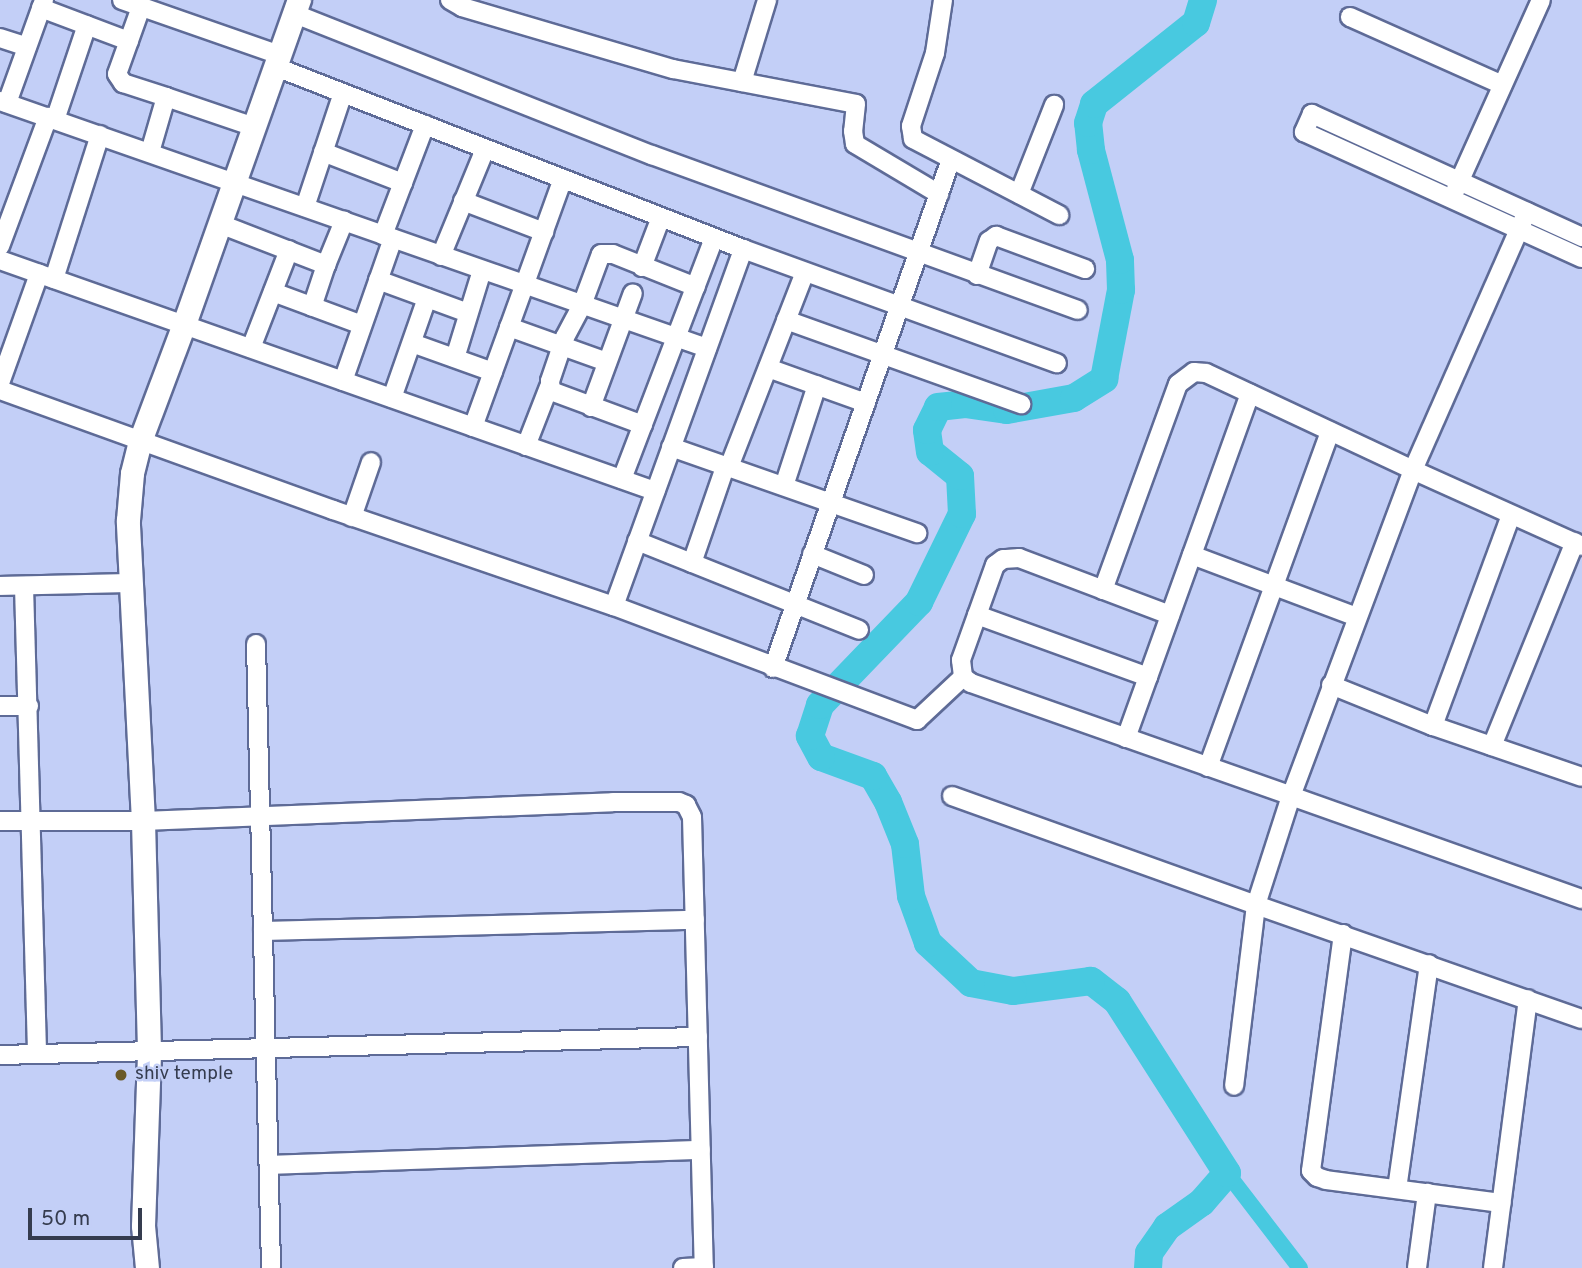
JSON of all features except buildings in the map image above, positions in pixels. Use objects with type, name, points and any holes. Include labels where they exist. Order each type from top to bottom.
[{"type":"street","points":[[122,0],[278,61],[343,93],[714,238],[1057,363]]},
{"type":"street","points":[[450,0],[462,7],[673,69],[856,104],[853,131],[855,144],[939,194]]},
{"type":"street","points":[[742,82],[767,0]]},
{"type":"street","points":[[943,0],[936,54],[911,133],[917,142],[1059,215]]},
{"type":"street","points":[[1452,199],[1539,0]]},
{"type":"street","points":[[129,41],[42,4],[3,102],[707,348]]},
{"type":"street","points":[[141,7],[117,74],[118,79],[254,127]]},
{"type":"street","points":[[147,1268],[143,1226],[149,1050],[143,821],[128,520],[132,473],[139,441],[184,324],[297,7],[652,155],[919,255],[1079,310]]},
{"type":"street","points":[[1350,17],[1503,85]]},
{"type":"street","points":[[0,246],[87,25]]},
{"type":"street","points":[[0,38],[27,47]]},
{"type":"street","points":[[305,207],[343,93]]},
{"type":"street","points":[[150,152],[166,97]]},
{"type":"street","points":[[1019,194],[1054,105]]},
{"type":"street","points":[[1582,237],[1312,114],[1304,132],[1582,258]]},
{"type":"street","points":[[343,381],[378,280],[403,183],[425,125]]},
{"type":"street","points":[[0,383],[47,276],[100,135]]},
{"type":"street","points":[[441,256],[485,149]]},
{"type":"street","points":[[323,152],[403,183]]},
{"type":"street","points":[[773,668],[951,159]]},
{"type":"street","points":[[473,427],[563,179]]},
{"type":"street","points":[[463,201],[544,232]]},
{"type":"street","points":[[1234,1086],[1256,905],[1291,796],[1413,470],[1527,212]]},
{"type":"street","points":[[642,267],[661,217]]},
{"type":"street","points":[[312,307],[344,221]]},
{"type":"street","points":[[220,224],[326,265]]},
{"type":"street","points":[[977,275],[989,242],[996,236],[1085,269]]},
{"type":"street","points":[[622,479],[714,238]]},
{"type":"street","points":[[614,606],[743,249]]},
{"type":"street","points":[[251,348],[289,250]]},
{"type":"street","points":[[526,446],[562,346],[582,306],[601,254],[613,254],[695,287]]},
{"type":"street","points":[[0,260],[655,491]]},
{"type":"street","points":[[455,358],[482,270]]},
{"type":"street","points":[[692,563],[724,470],[729,467],[805,272]]},
{"type":"street","points":[[378,280],[468,313]]},
{"type":"street","points":[[273,292],[362,325]]},
{"type":"street","points":[[591,407],[633,293]]},
{"type":"street","points":[[392,398],[428,298]]},
{"type":"street","points":[[786,320],[883,357],[1021,404]]},
{"type":"street","points":[[509,327],[607,362]]},
{"type":"street","points":[[412,343],[493,372]]},
{"type":"street","points":[[768,368],[866,403]]},
{"type":"street","points":[[1103,590],[1178,384],[1194,372],[1206,373],[1578,544],[1492,746]]},
{"type":"street","points":[[783,486],[817,385]]},
{"type":"street","points":[[549,387],[557,394],[643,425]]},
{"type":"street","points":[[0,390],[352,517],[614,606],[917,720],[963,677]]},
{"type":"street","points":[[1126,738],[1250,394]]},
{"type":"street","points":[[1208,767],[1330,431]]},
{"type":"street","points":[[671,447],[917,533]]},
{"type":"street","points":[[352,517],[372,462]]},
{"type":"street","points":[[1433,726],[1511,515]]},
{"type":"street","points":[[637,541],[859,630]]},
{"type":"street","points":[[812,554],[864,575]]},
{"type":"street","points":[[1192,555],[1357,617]]},
{"type":"street","points":[[1170,615],[1020,558],[1003,559],[995,565],[961,660],[963,677],[971,683],[1582,900]]},
{"type":"street","points":[[0,586],[131,583]]},
{"type":"street","points":[[24,586],[33,820],[37,1054]]},
{"type":"street","points":[[977,615],[1148,677]]},
{"type":"street","points":[[256,644],[271,1268]]},
{"type":"street","points":[[1331,685],[1433,726],[1582,778]]},
{"type":"street","points":[[0,706],[29,706]]},
{"type":"street","points":[[952,796],[1582,1019]]},
{"type":"street","points":[[0,821],[143,821],[261,814],[679,802],[690,809],[704,1268],[683,1268]]},
{"type":"street","points":[[264,931],[695,920]]},
{"type":"street","points":[[1343,934],[1311,1171],[1326,1180],[1502,1203]]},
{"type":"street","points":[[1397,1189],[1429,964]]},
{"type":"street","points":[[1493,1268],[1528,999]]},
{"type":"street","points":[[0,1055],[698,1037]]},
{"type":"street","points":[[269,1165],[701,1150]]},
{"type":"street","points":[[1417,1268],[1427,1193]]},
{"type":"waterway","points":[[1148,1268],[1149,1253],[1167,1227],[1202,1202],[1227,1173],[1117,1001],[1091,981],[1013,991],[971,983],[928,943],[911,896],[905,844],[888,802],[873,776],[821,757],[810,736],[820,705],[919,602],[962,514],[960,476],[930,452],[927,430],[938,407],[965,404],[1007,410],[1074,398],[1104,379],[1121,290],[1120,260],[1091,150],[1088,123],[1094,104],[1196,23],[1203,0]]},
{"type":"waterway","points":[[1227,1173],[1300,1268]]},
{"type":"place","name":"shiv temple","points":[[121,1075]]}]
